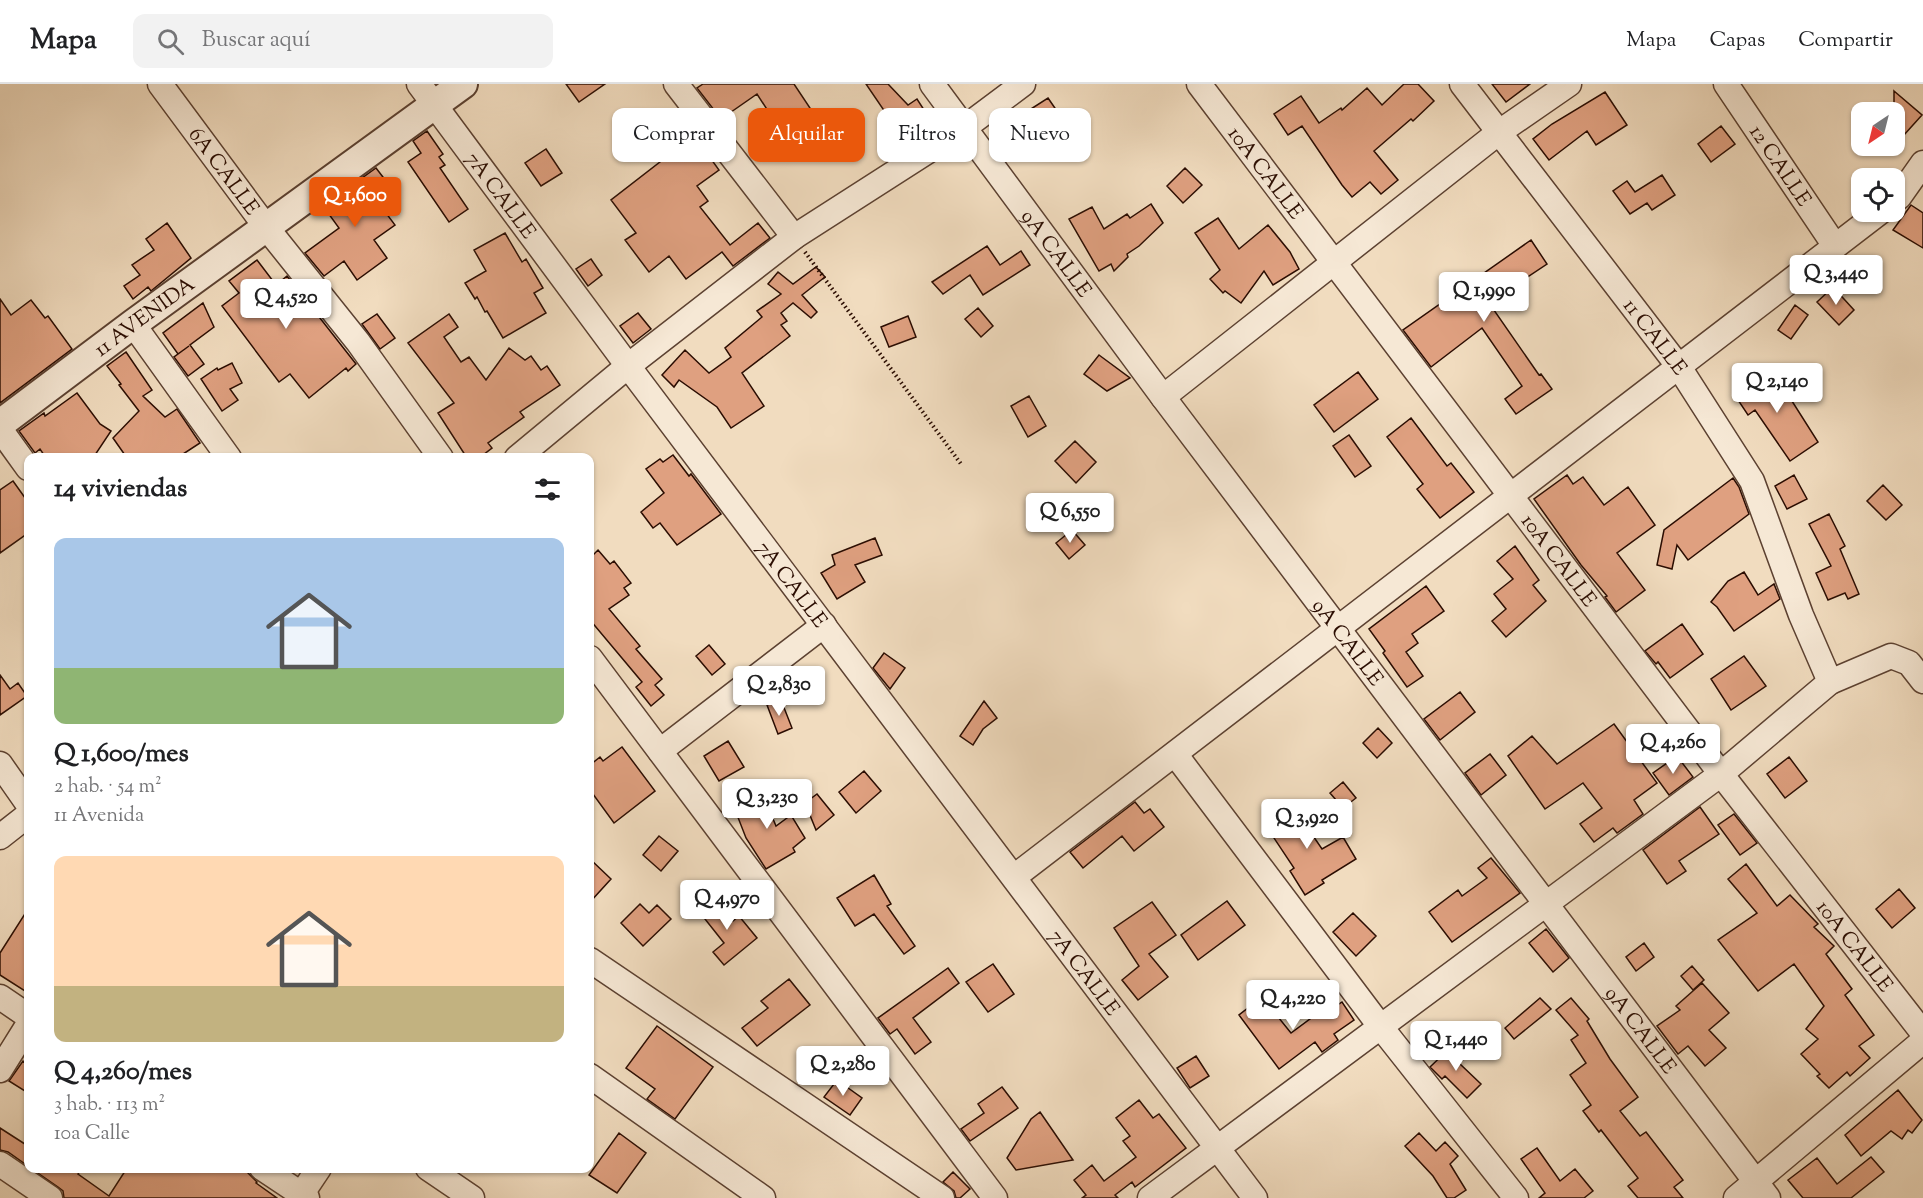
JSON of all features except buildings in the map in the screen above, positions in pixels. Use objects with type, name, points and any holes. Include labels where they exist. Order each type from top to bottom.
[{"type":"street","name":"6A CALLE","points":[[160,84],[266,227],[358,342],[437,453]]},
{"type":"street","name":"11 AVENIDA","points":[[0,424],[266,227],[427,95],[463,84]]},
{"type":"street","points":[[676,84],[794,237]]},
{"type":"street","name":"9A CALLE","points":[[932,84],[949,108]]},
{"type":"street","points":[[977,118],[1023,84]]},
{"type":"street","name":"10A CALLE","points":[[1199,84],[1720,774],[1923,1033]]},
{"type":"street","name":"11 CALLE","points":[[1462,84],[1679,367],[1752,481],[1801,615],[1830,682]]},
{"type":"street","points":[[1162,397],[1498,133],[1569,84]]},
{"type":"street","name":"12 CALLE","points":[[1726,84],[1835,246]]},
{"type":"street","name":"7A CALLE","points":[[427,95],[628,366],[1255,1198]]},
{"type":"street","name":"9A CALLE","points":[[977,146],[1162,397],[1762,1190]]},
{"type":"street","points":[[523,453],[628,366],[794,237],[911,162]]},
{"type":"street","points":[[1905,188],[1923,163]]},
{"type":"street","points":[[1014,877],[1867,222]]},
{"type":"street","points":[[133,324],[225,453]]},
{"type":"street","points":[[0,429],[24,462]]},
{"type":"street","points":[[660,751],[824,625]]},
{"type":"street","points":[[1150,1198],[1720,774],[1830,682],[1891,656],[1909,663],[1923,681]]},
{"type":"street","points":[[594,663],[995,1198]]},
{"type":"street","points":[[1175,754],[1380,1026],[1516,1198]]},
{"type":"street","points":[[0,764],[24,798]]},
{"type":"street","points":[[0,837],[24,818]]},
{"type":"street","points":[[594,963],[942,1198]]},
{"type":"street","points":[[0,997],[24,1013]]},
{"type":"street","points":[[0,1070],[24,1031]]},
{"type":"street","points":[[1736,1198],[1762,1190],[1923,1041]]},
{"type":"street","points":[[594,1079],[763,1198]]},
{"type":"street","points":[[0,1164],[50,1198]]},
{"type":"street","points":[[269,1173],[302,1197],[316,1173]]},
{"type":"street","points":[[435,1173],[472,1198]]},
{"type":"path","points":[[794,237],[962,464]]}]
